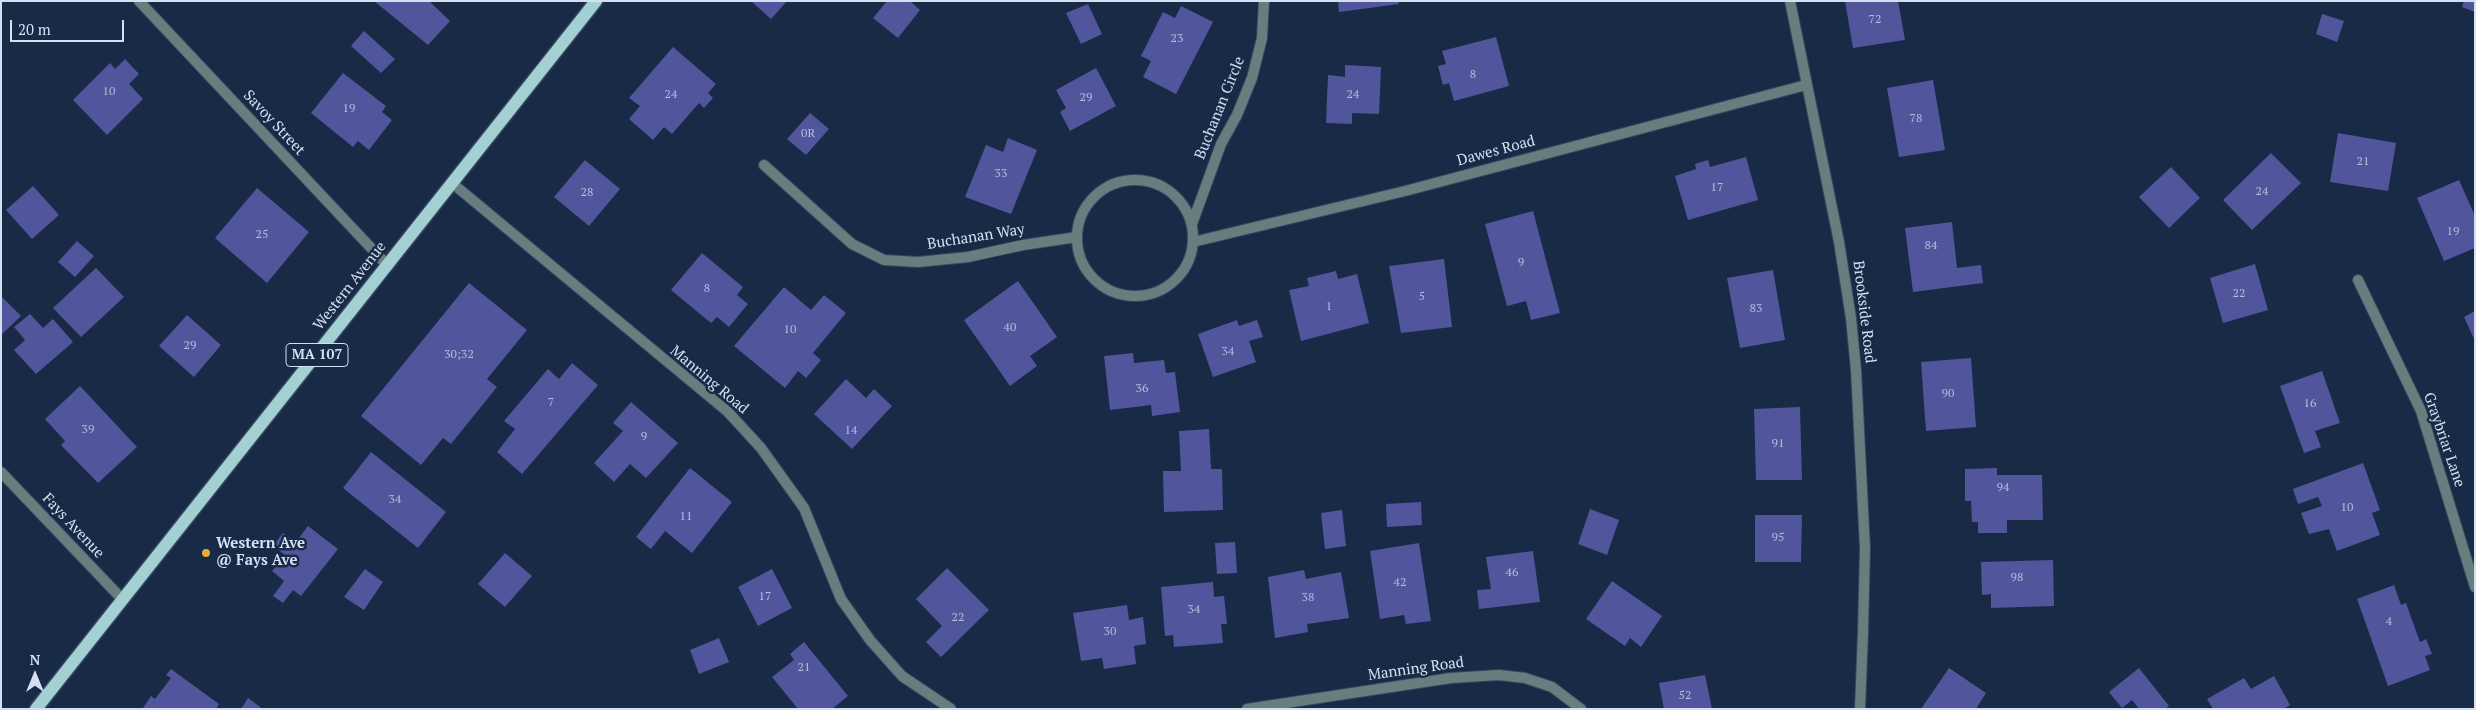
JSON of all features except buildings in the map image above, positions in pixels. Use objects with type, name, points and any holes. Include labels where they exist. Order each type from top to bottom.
[{"type":"main road","name":"Western Avenue","points":[[36,709],[596,1]]},
{"type":"street","name":"Savoy Street","points":[[139,1],[388,266]]},
{"type":"street","name":"Buchanan Circle","points":[[1192,224],[1220,144],[1237,115],[1252,78],[1262,38],[1264,1]]},
{"type":"street","name":"Brookside Road","points":[[1790,1],[1839,242],[1851,318],[1856,370],[1865,548],[1860,709]]},
{"type":"street","name":"Dawes Road","points":[[1193,242],[1405,192],[1806,85]]},
{"type":"street","name":"Buchanan Way","points":[[764,165],[852,244],[884,260],[918,262],[968,257],[1077,236]]},
{"type":"street","name":"Buchanan Circle","points":[[1129,180],[1145,181],[1161,186],[1175,195],[1185,209],[1192,224],[1193,242],[1190,258],[1182,272],[1171,284],[1156,292],[1141,296],[1124,294],[1109,289],[1096,280],[1085,268],[1079,252],[1077,236],[1080,220],[1087,205],[1098,193],[1112,184],[1129,180]]},
{"type":"street","name":"Manning Road","points":[[452,183],[728,412],[761,448],[804,508],[841,599],[870,640],[902,676],[951,709]]},
{"type":"street","name":"Graybriar Lane","points":[[2358,280],[2421,411],[2475,587]]},
{"type":"street","name":"Fays Avenue","points":[[1,472],[122,600]]},
{"type":"street","name":"Manning Road","points":[[1247,709],[1451,678],[1499,674],[1525,678],[1552,687],[1581,709]]},
{"type":"place","name":"Western Ave @ Fays Ave","points":[[206,553]]}]
